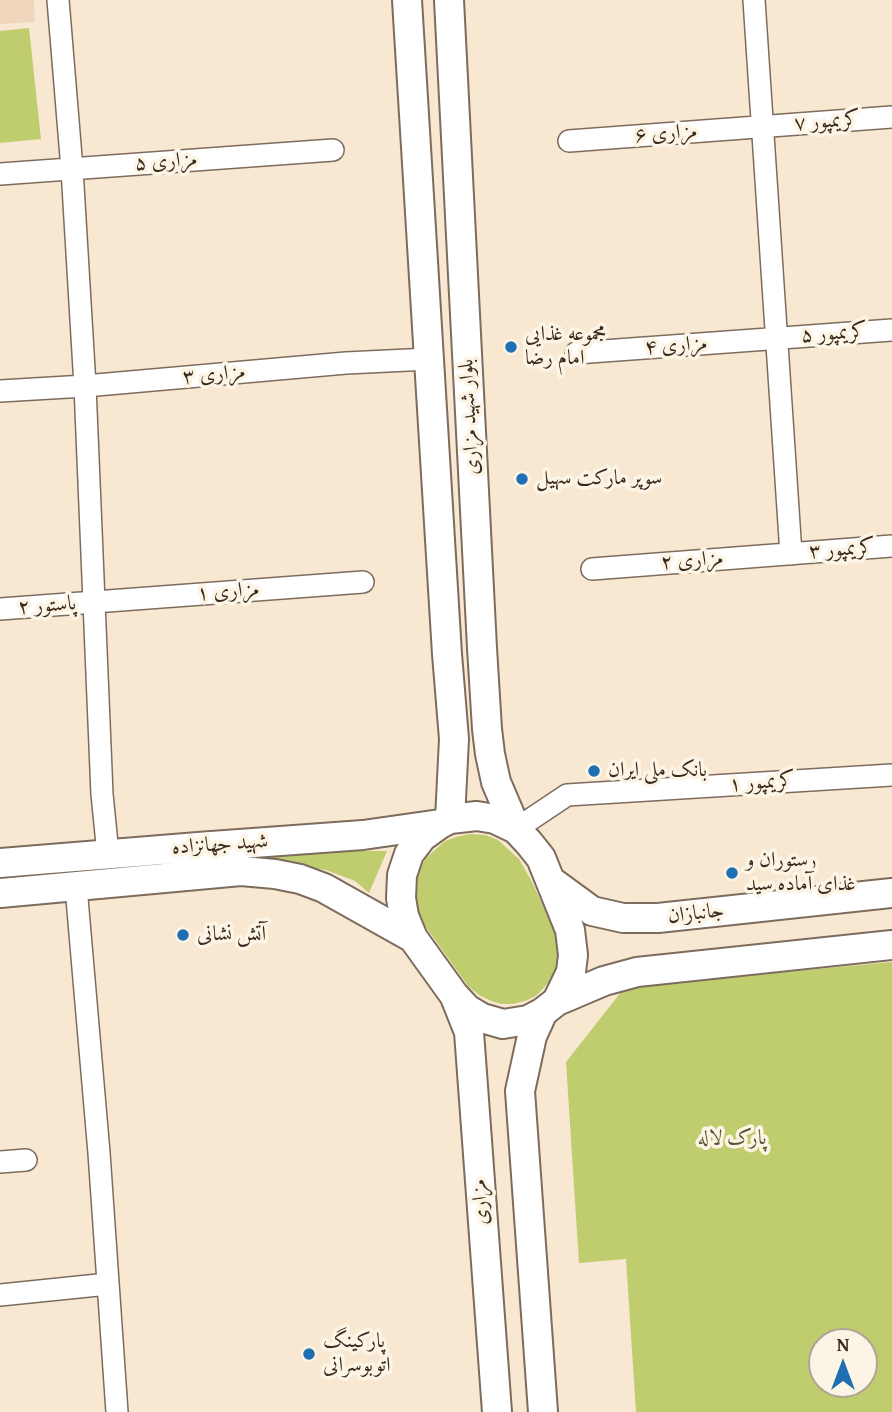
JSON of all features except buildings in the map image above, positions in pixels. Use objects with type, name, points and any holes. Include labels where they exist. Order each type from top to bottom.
[{"type":"main road","name":"بلوار شهید مزاری","points":[[407,0],[454,739],[445,822]]},
{"type":"main road","name":"بلوار شهید مزاری","points":[[449,0],[487,729],[496,782],[516,830]]},
{"type":"main road","points":[[543,1412],[520,1091],[532,1036],[550,1007],[570,972],[573,955],[570,930],[541,858],[530,842],[516,830],[495,819],[477,816],[445,822],[422,838],[408,854],[402,875],[401,898],[404,915],[414,938],[467,1009],[482,1018],[503,1024],[528,1020],[550,1007],[604,981],[637,972],[892,945]]},
{"type":"main road","name":"شهید جهانزاده","points":[[0,863],[363,835],[445,822]]},
{"type":"main road","points":[[108,854],[111,883]]},
{"type":"main road","name":"شهید جهانزاده","points":[[0,893],[241,871],[275,874],[324,888],[414,938]]},
{"type":"main road","name":"جانبازان","points":[[551,881],[593,911],[623,918],[658,918],[892,893]]},
{"type":"main road","name":"مزاری","points":[[454,995],[469,1032],[497,1412]]},
{"type":"street","points":[[58,0],[72,169],[85,387],[102,794],[108,854]]},
{"type":"street","points":[[754,0],[791,554]]},
{"type":"street","name":"کریمپور ۷","points":[[762,127],[892,117]]},
{"type":"street","name":"مزاری ۶","points":[[569,141],[762,127]]},
{"type":"street","name":"مزاری ۵","points":[[0,174],[333,150]]},
{"type":"street","name":"کریمپور ۵","points":[[777,338],[892,330]]},
{"type":"street","name":"مزاری ۴","points":[[576,353],[777,338]]},
{"type":"street","name":"مزاری ۳","points":[[0,391],[85,387],[346,363],[429,359]]},
{"type":"street","name":"کریمپور ۳","points":[[791,554],[892,546]]},
{"type":"street","name":"مزاری ۲","points":[[592,569],[791,554]]},
{"type":"street","name":"مزاری ۱","points":[[93,603],[363,582]]},
{"type":"street","name":"پاستور ۲","points":[[0,609],[93,603]]},
{"type":"street","name":"کریمپور ۱","points":[[516,830],[567,795],[892,775]]},
{"type":"street","points":[[76,887],[117,1412]]},
{"type":"street","points":[[0,1162],[26,1160]]},
{"type":"street","points":[[0,1295],[108,1284]]},
{"type":"shaded area","points":[[0,0],[34,0],[35,22],[0,24]]},
{"type":"green space","points":[[29,28],[41,139],[0,143],[0,31]]},
{"type":"green space","points":[[470,834],[486,835],[498,840],[519,859],[555,932],[558,964],[553,978],[536,996],[525,1001],[501,1004],[479,995],[468,986],[416,910],[415,881],[426,858],[445,841]]},
{"type":"green space","points":[[266,850],[387,851],[369,893],[355,881],[326,870],[219,855]]},
{"type":"green space","name":"پارک لاله","points":[[892,962],[892,1412],[636,1412],[626,1259],[579,1263],[566,1062],[625,987]]},
{"type":"place","name":"مجموعه غذایی امام رضا","points":[[511,347]]},
{"type":"place","name":"سوپر مارکت سهیل","points":[[522,479]]},
{"type":"place","name":"بانک ملی ایران","points":[[594,771]]},
{"type":"place","name":"رستوران و غذای آماده سید","points":[[732,873]]},
{"type":"place","name":"آتش نشانی","points":[[183,935]]},
{"type":"place","name":"پارکینگ اتوبوسرانی","points":[[309,1354]]}]
